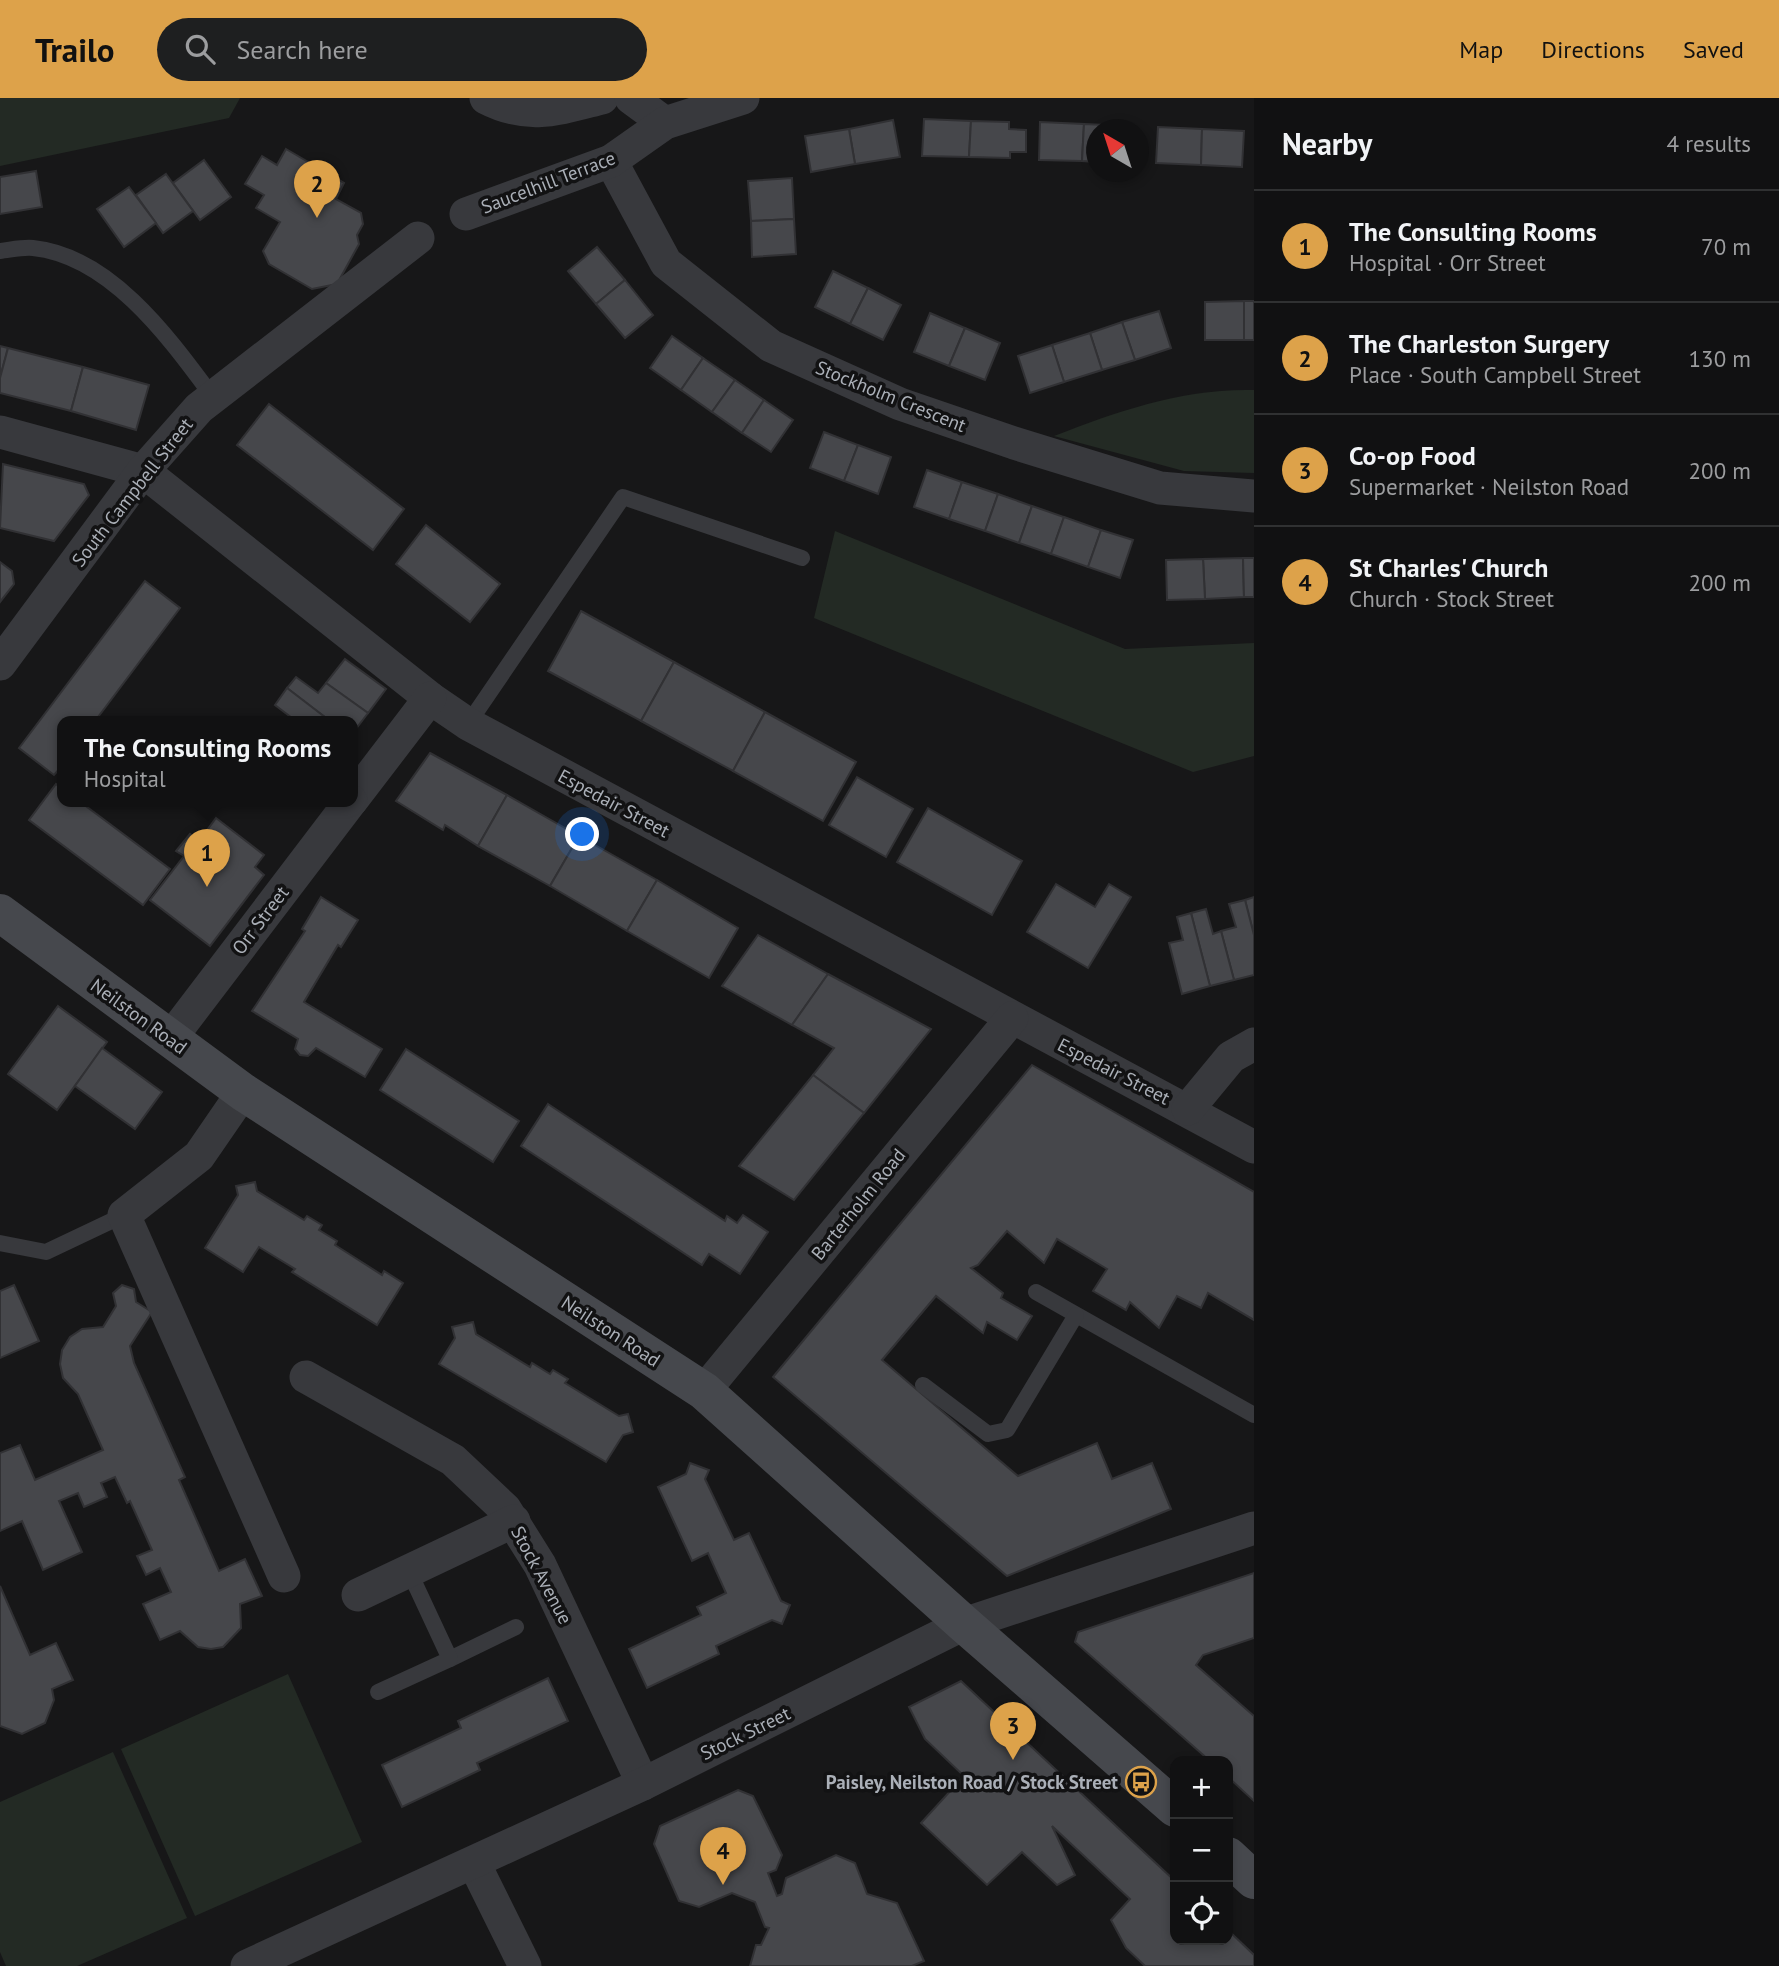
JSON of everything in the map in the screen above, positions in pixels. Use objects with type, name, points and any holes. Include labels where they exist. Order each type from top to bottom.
[{"type":"main road","name":"Neilston Road","points":[[0,913],[243,1092],[704,1391],[1170,1804]]},
{"type":"main road","points":[[1233,1861],[1254,1880]]},
{"type":"street","points":[[486,98],[507,108],[528,112],[553,110],[602,98]]},
{"type":"street","points":[[631,98],[665,123]]},
{"type":"street","name":"Saucelhill Terrace","points":[[466,214],[611,161],[665,123],[743,98]]},
{"type":"street","name":"Stockholm Crescent","points":[[611,161],[666,263],[771,346],[900,404],[1014,443],[1160,488],[1254,496]]},
{"type":"street","name":"South Campbell Street","points":[[0,664],[144,471],[199,408],[418,238]]},
{"type":"street","name":"Espedair Street","points":[[0,432],[144,471],[430,698],[468,724],[1012,1018],[1188,1109],[1254,1147]]},
{"type":"street","name":"Orr Street","points":[[358,792],[430,698]]},
{"type":"street","name":"Orr Street","points":[[170,1039],[347,807]]},
{"type":"street","name":"Barterholm Road","points":[[704,1391],[1012,1018]]},
{"type":"street","points":[[1188,1109],[1231,1057],[1254,1044]]},
{"type":"street","points":[[243,1092],[199,1156],[124,1215],[284,1576]]},
{"type":"street","name":"Stock Avenue","points":[[306,1377],[453,1460],[483,1485],[514,1521],[540,1565],[643,1784]]},
{"type":"street","points":[[358,1595],[514,1521]]},
{"type":"street","name":"Stock Street","points":[[247,1966],[643,1784],[964,1624],[1254,1528]]},
{"type":"street","points":[[474,1863],[525,1966]]},
{"type":"lane","points":[[0,250],[31,248],[57,253],[109,280],[159,324],[213,397]]},
{"type":"lane","points":[[468,724],[623,497],[802,558]]},
{"type":"lane","points":[[0,1243],[46,1252],[124,1215]]},
{"type":"lane","points":[[1036,1292],[1254,1415]]},
{"type":"lane","points":[[923,1385],[988,1434],[1007,1430],[1076,1314]]},
{"type":"lane","points":[[409,1571],[450,1659]]},
{"type":"lane","points":[[378,1692],[516,1628]]},
{"type":"shaded area","points":[[0,98],[240,98],[229,118],[0,166]]},
{"type":"shaded area","points":[[1228,390],[1254,390],[1254,473],[1184,471],[1054,436],[1102,418],[1177,397]]},
{"type":"shaded area","points":[[835,531],[1125,649],[1254,643],[1254,756],[1193,772],[814,618]]},
{"type":"shaded area","points":[[288,1674],[362,1842],[195,1916],[121,1749]]},
{"type":"shaded area","points":[[113,1752],[187,1918],[77,1966],[6,1966],[0,1952],[0,1802]]},
{"type":"building","points":[[924,119],[971,121],[969,157],[922,156]]},
{"type":"building","points":[[893,120],[900,157],[855,164],[849,129]]},
{"type":"building","points":[[971,121],[1009,122],[1009,129],[1026,130],[1026,152],[1010,152],[1010,158],[969,157]]},
{"type":"building","points":[[1040,122],[1084,124],[1082,161],[1039,160]]},
{"type":"building","points":[[1084,124],[1086,124],[1086,161],[1082,161]]},
{"type":"building","points":[[1158,127],[1202,129],[1201,165],[1156,163]]},
{"type":"building","points":[[849,129],[855,164],[811,172],[805,136]]},
{"type":"building","points":[[1202,129],[1244,131],[1242,167],[1201,165]]},
{"type":"building","points":[[286,149],[344,183],[336,199],[361,213],[363,224],[357,235],[359,244],[337,284],[312,289],[269,264],[263,251],[280,222],[256,208],[264,195],[245,184],[262,156],[277,165]]},
{"type":"building","points":[[204,160],[231,197],[200,220],[173,183]]},
{"type":"building","points":[[36,171],[42,207],[0,214],[0,177]]},
{"type":"building","points":[[166,174],[193,211],[163,233],[136,195]]},
{"type":"building","points":[[792,178],[794,219],[751,221],[748,181]]},
{"type":"building","points":[[129,187],[156,223],[124,247],[97,209]]},
{"type":"building","points":[[794,219],[796,254],[752,257],[751,221]]},
{"type":"building","points":[[597,247],[625,280],[596,304],[568,271]]},
{"type":"building","points":[[833,271],[868,288],[850,324],[815,307]]},
{"type":"building","points":[[625,280],[653,315],[625,338],[596,304]]},
{"type":"building","points":[[868,288],[901,305],[883,340],[850,324]]},
{"type":"building","points":[[1244,301],[1244,340],[1205,340],[1205,302]]},
{"type":"building","points":[[1244,301],[1254,301],[1254,340],[1244,340]]},
{"type":"building","points":[[1159,311],[1171,348],[1135,360],[1122,322]]},
{"type":"building","points":[[930,313],[965,328],[949,366],[914,352]]},
{"type":"building","points":[[1122,322],[1135,360],[1102,370],[1090,333]]},
{"type":"building","points":[[965,328],[1000,343],[985,380],[949,366]]},
{"type":"building","points":[[1090,333],[1102,370],[1064,382],[1052,345]]},
{"type":"building","points":[[672,336],[703,358],[681,390],[650,368]]},
{"type":"building","points":[[1052,345],[1064,382],[1030,393],[1018,356]]},
{"type":"building","points":[[0,346],[8,348],[0,378]]},
{"type":"building","points":[[8,348],[83,367],[71,411],[0,393],[0,378]]},
{"type":"building","points":[[703,358],[735,380],[712,412],[681,390]]},
{"type":"building","points":[[83,367],[149,385],[136,430],[71,411]]},
{"type":"building","points":[[735,380],[764,400],[742,433],[712,412]]},
{"type":"building","points":[[764,400],[793,420],[771,452],[742,433]]},
{"type":"building","points":[[269,404],[404,509],[373,550],[237,445]]},
{"type":"building","points":[[824,432],[858,445],[844,481],[810,468]]},
{"type":"building","points":[[858,445],[891,457],[878,494],[844,481]]},
{"type":"building","points":[[3,464],[84,484],[89,495],[54,541],[0,528]]},
{"type":"building","points":[[927,470],[962,482],[949,519],[914,507]]},
{"type":"building","points":[[962,482],[998,494],[985,531],[949,519]]},
{"type":"building","points":[[998,494],[1032,506],[1019,543],[985,531]]},
{"type":"building","points":[[1032,506],[1064,517],[1051,554],[1019,543]]},
{"type":"building","points":[[1064,517],[1101,530],[1088,567],[1051,554]]},
{"type":"building","points":[[426,525],[500,584],[470,622],[396,564]]},
{"type":"building","points":[[1101,530],[1133,540],[1120,578],[1088,567]]},
{"type":"building","points":[[1243,558],[1244,597],[1205,599],[1203,559]]},
{"type":"building","points":[[1243,558],[1254,558],[1254,597],[1244,597]]},
{"type":"building","points":[[1203,559],[1205,599],[1167,600],[1166,560]]},
{"type":"building","points":[[0,562],[12,571],[14,584],[0,602]]},
{"type":"building","points":[[145,581],[180,608],[99,716],[57,716],[57,772],[54,775],[19,748]]},
{"type":"building","points":[[581,611],[674,662],[641,721],[548,671]]},
{"type":"building","points":[[345,659],[386,689],[368,713],[326,683]]},
{"type":"building","points":[[674,662],[765,712],[733,771],[641,721]]},
{"type":"building","points":[[296,677],[318,693],[326,683],[368,713],[358,726],[358,716],[323,716],[287,688]]},
{"type":"building","points":[[287,688],[323,716],[289,716],[275,705]]},
{"type":"building","points":[[765,712],[856,762],[823,821],[733,771]]},
{"type":"building","points":[[430,753],[507,795],[478,846],[445,825],[443,830],[396,801]]},
{"type":"building","points":[[857,777],[913,809],[886,857],[829,825]]},
{"type":"building","points":[[56,784],[57,807],[87,807],[170,869],[143,905],[29,820]]},
{"type":"building","points":[[507,795],[579,836],[550,886],[478,846]]},
{"type":"building","points":[[928,808],[1022,861],[992,915],[897,862]]},
{"type":"building","points":[[216,818],[264,855],[255,867],[264,875],[210,946],[150,900],[184,856],[176,851],[190,834],[199,841]]},
{"type":"building","points":[[579,836],[657,880],[627,931],[550,886]]},
{"type":"building","points":[[657,880],[738,928],[709,978],[627,931]]},
{"type":"building","points":[[1056,884],[1095,907],[1109,884],[1131,897],[1088,968],[1027,932]]},
{"type":"building","points":[[321,897],[358,920],[341,947],[338,945],[304,1002],[382,1049],[365,1077],[316,1048],[308,1056],[300,1055],[295,1049],[298,1039],[252,1011],[305,931],[302,929]]},
{"type":"building","points":[[1254,897],[1254,935],[1245,900]]},
{"type":"building","points":[[1245,900],[1254,935],[1254,975],[1234,980],[1221,931],[1236,927],[1229,904]]},
{"type":"building","points":[[1206,909],[1213,934],[1221,931],[1234,980],[1210,986],[1191,913]]},
{"type":"building","points":[[1191,913],[1210,986],[1182,994],[1169,943],[1183,940],[1177,917]]},
{"type":"building","points":[[758,935],[828,974],[792,1025],[722,986]]},
{"type":"building","points":[[828,974],[931,1029],[864,1113],[813,1075],[834,1048],[792,1025]]},
{"type":"building","points":[[58,1006],[107,1042],[57,1110],[8,1074]]},
{"type":"building","points":[[102,1048],[162,1092],[135,1129],[75,1086]]},
{"type":"building","points":[[406,1049],[519,1121],[493,1162],[380,1090]]},
{"type":"building","points":[[1032,1065],[1254,1192],[1254,1320],[1208,1293],[1201,1308],[1177,1296],[1159,1328],[1130,1302],[1126,1310],[1093,1291],[1107,1269],[1057,1239],[1044,1263],[1007,1231],[978,1265],[971,1268],[1003,1293],[1001,1298],[1032,1316],[1017,1340],[987,1322],[983,1333],[936,1296],[882,1360],[1018,1476],[1097,1443],[1112,1479],[1152,1463],[1171,1509],[1007,1576],[773,1377]]},
{"type":"building","points":[[813,1075],[864,1113],[794,1200],[739,1166]]},
{"type":"building","points":[[548,1104],[725,1221],[727,1216],[737,1223],[743,1215],[768,1232],[740,1274],[709,1254],[702,1265],[521,1146]]},
{"type":"building","points":[[255,1182],[257,1191],[304,1220],[307,1216],[322,1225],[319,1230],[337,1241],[335,1245],[382,1275],[384,1271],[403,1283],[377,1325],[292,1272],[295,1269],[259,1247],[243,1272],[205,1248],[238,1195],[236,1186]]},
{"type":"building","points":[[14,1285],[39,1341],[0,1358],[0,1291]]},
{"type":"building","points":[[122,1285],[134,1289],[136,1302],[152,1312],[130,1346],[134,1363],[185,1477],[179,1480],[219,1571],[245,1559],[262,1596],[240,1604],[241,1628],[223,1647],[198,1647],[180,1631],[160,1640],[143,1604],[171,1592],[160,1568],[146,1575],[137,1556],[152,1550],[130,1501],[127,1503],[115,1477],[101,1483],[107,1497],[84,1507],[78,1493],[59,1501],[82,1552],[43,1570],[22,1521],[0,1531],[0,1453],[20,1445],[35,1480],[103,1450],[78,1394],[63,1378],[60,1364],[62,1350],[70,1337],[82,1329],[103,1327],[116,1306],[113,1293]]},
{"type":"building","points":[[473,1322],[476,1334],[530,1367],[532,1363],[550,1374],[553,1370],[568,1379],[565,1383],[619,1416],[628,1414],[633,1432],[623,1435],[606,1462],[439,1364],[455,1338],[452,1327]]},
{"type":"building","points":[[690,1463],[709,1470],[705,1479],[734,1540],[749,1533],[781,1601],[790,1605],[782,1624],[772,1620],[716,1646],[719,1654],[647,1688],[629,1649],[701,1615],[697,1607],[726,1593],[708,1553],[692,1561],[658,1487],[686,1474]]},
{"type":"building","points":[[1254,1573],[1254,1638],[1203,1655],[1196,1665],[1254,1716],[1254,1801],[1233,1782],[1233,1756],[1204,1756],[1075,1642],[1078,1632]]},
{"type":"building","points":[[0,1586],[30,1655],[56,1643],[73,1680],[52,1689],[54,1700],[45,1723],[22,1734],[0,1726]]},
{"type":"building","points":[[548,1678],[568,1721],[477,1763],[480,1770],[402,1807],[382,1765],[461,1728],[458,1721]]},
{"type":"building","points":[[961,1681],[1170,1876],[1170,1945],[1233,1945],[1233,1935],[1254,1955],[1254,1966],[1145,1966],[1126,1948],[1111,1920],[1130,1899],[1052,1826],[1075,1875],[1057,1885],[1022,1852],[987,1885],[921,1823],[964,1776],[925,1739],[909,1707]]},
{"type":"building","points":[[738,1790],[753,1796],[782,1855],[776,1870],[768,1873],[777,1896],[782,1894],[786,1878],[836,1855],[855,1863],[867,1894],[897,1903],[924,1961],[912,1966],[750,1966],[756,1945],[761,1945],[769,1928],[765,1927],[755,1902],[732,1893],[699,1907],[679,1901],[654,1844],[660,1826]]},
{"type":"place","name":"The Charleston Surgery","points":[[317,218]]},
{"type":"place","name":"The Consulting Rooms","points":[[207,887]]},
{"type":"place","name":"Co-op Food","points":[[1013,1760]]},
{"type":"place","name":"Paisley, Neilston Road / Stock Street","points":[[1141,1782]]},
{"type":"place","name":"St Charles' Church","points":[[723,1885]]}]
